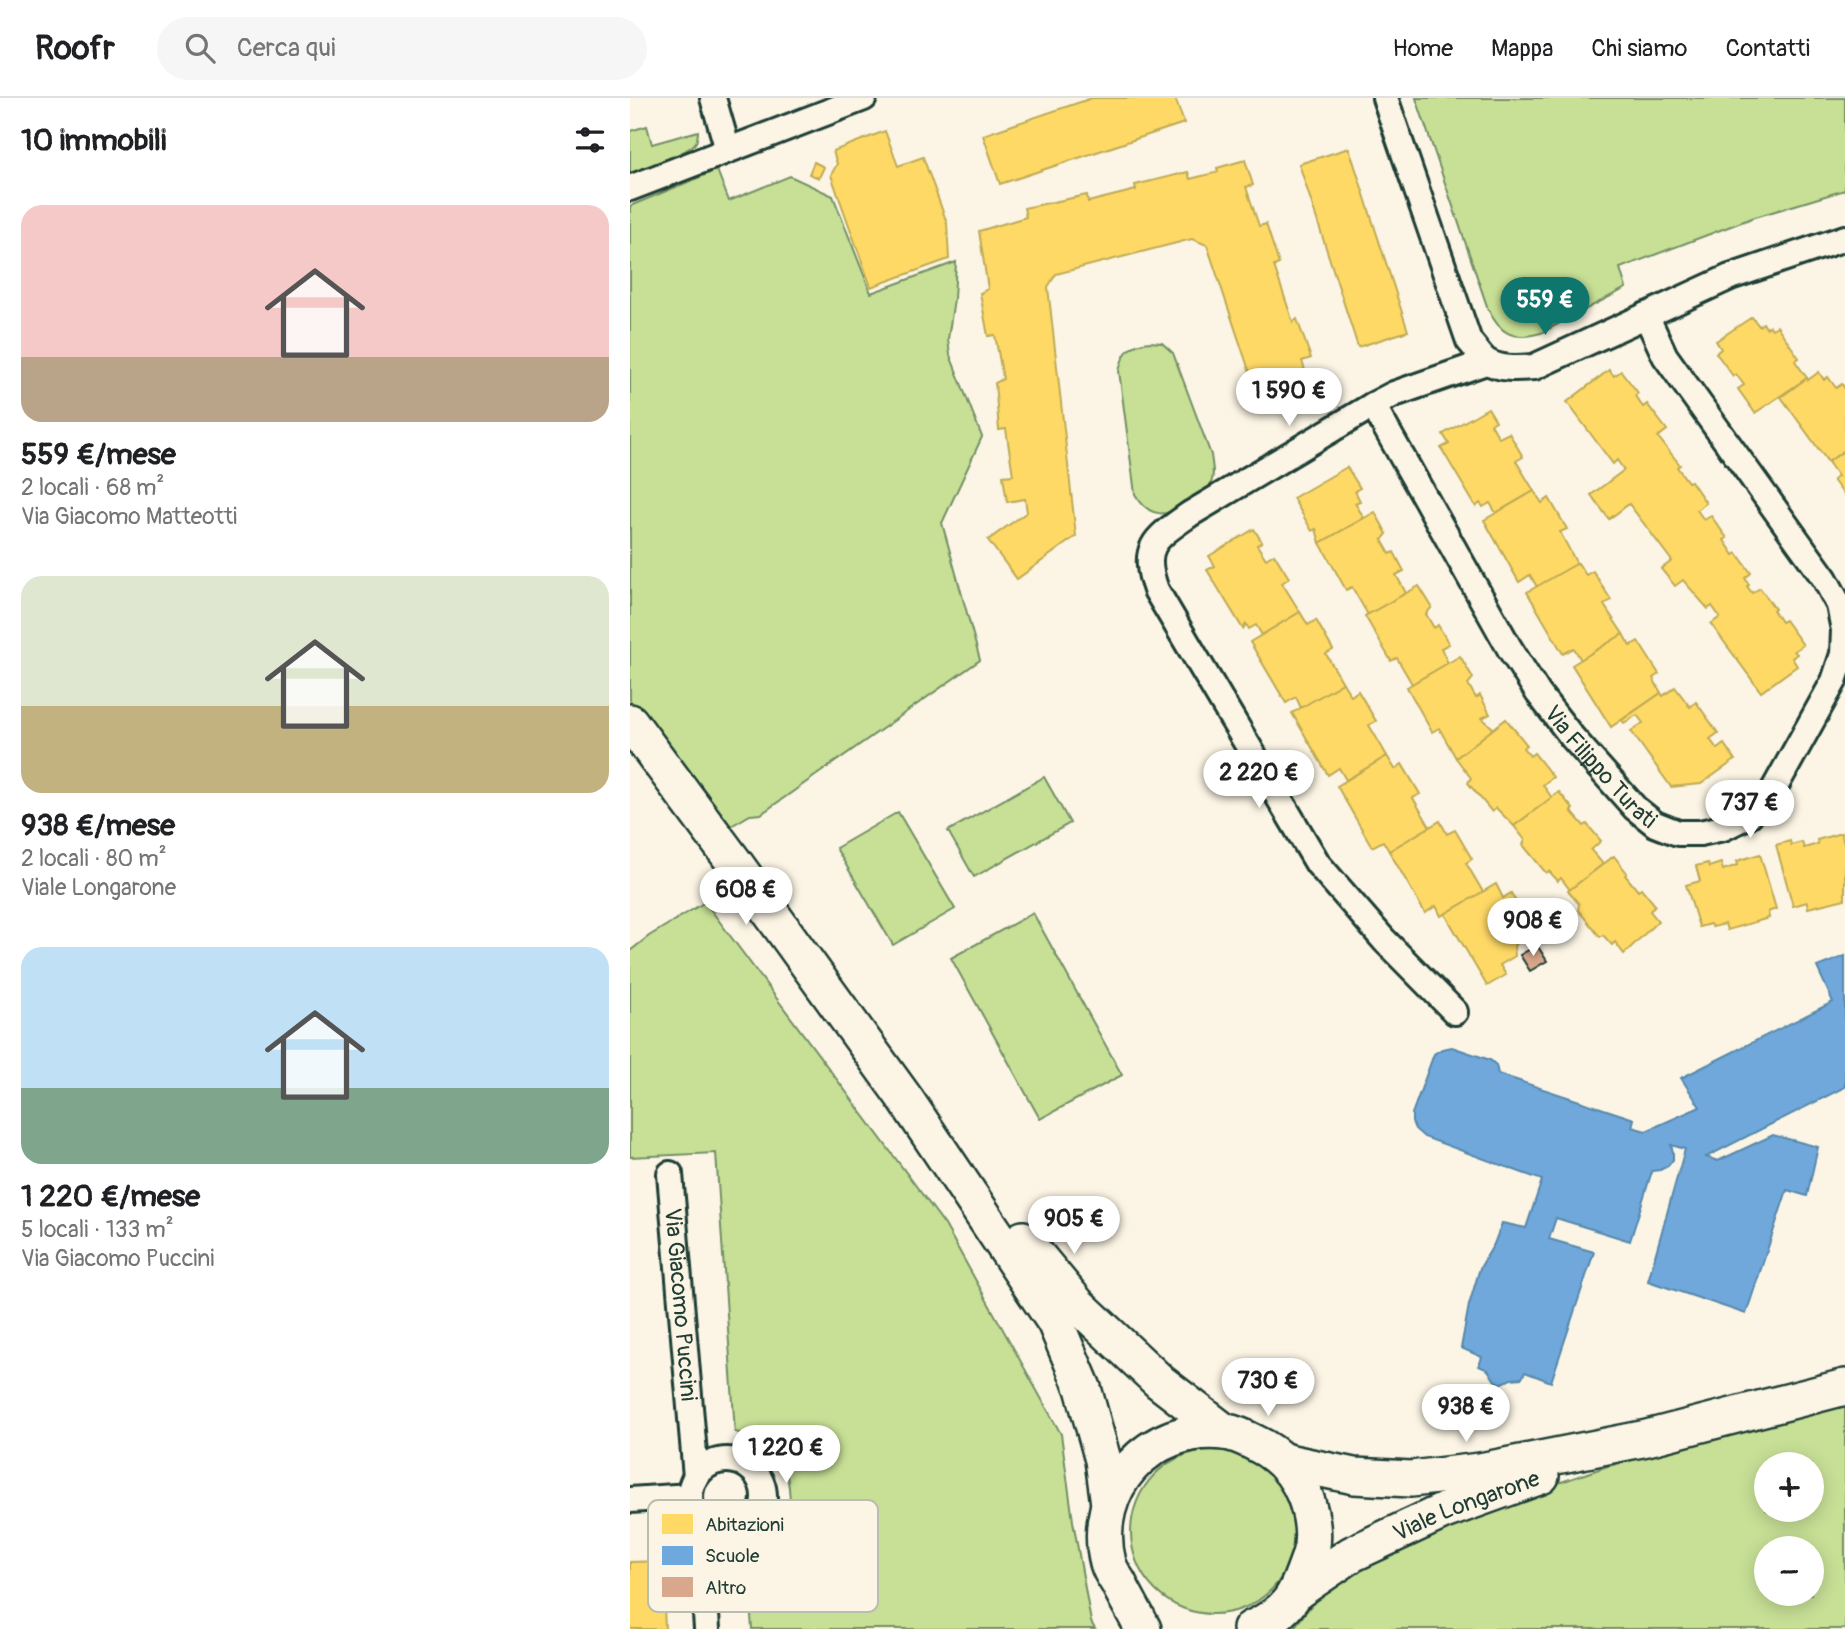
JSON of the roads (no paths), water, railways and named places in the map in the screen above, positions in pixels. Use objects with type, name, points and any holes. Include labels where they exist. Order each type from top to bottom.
[{"type":"main road","points":[[630,722],[906,1100],[1055,1322],[1083,1388],[1103,1460],[1109,1504]]},
{"type":"main road","points":[[906,1100],[1077,1304],[1160,1382],[1225,1432]]},
{"type":"main road","name":"Viale Longarone","points":[[1283,1461],[1353,1476],[1411,1479],[1480,1471],[1647,1438],[1845,1387]]},
{"type":"main road","points":[[1164,1629],[1136,1616],[1108,1565],[1104,1534],[1109,1504],[1118,1483],[1141,1455],[1175,1436],[1200,1432],[1239,1435],[1271,1451],[1283,1461],[1299,1483],[1311,1510],[1313,1547],[1296,1592],[1283,1608],[1261,1627]]},
{"type":"main road","name":"Viale Longarone","points":[[1296,1592],[1352,1554],[1444,1511],[1647,1438]]},
{"type":"street","points":[[713,98],[729,150]]},
{"type":"street","points":[[630,188],[864,98]]},
{"type":"street","points":[[1385,98],[1469,341],[1486,362]]},
{"type":"street","points":[[1455,1012],[1384,940],[1318,864],[1156,590],[1148,561],[1154,544],[1166,531],[1190,514],[1394,394],[1486,362],[1515,369],[1534,367],[1730,276],[1845,239]]},
{"type":"street","name":"Via Filippo Turati","points":[[1373,405],[1510,649],[1538,693],[1572,737],[1635,807],[1655,824],[1678,833],[1700,833],[1723,828],[1749,815],[1769,798],[1834,681],[1843,654],[1844,630],[1839,605],[1825,579],[1665,356],[1646,315]]},
{"type":"street","name":"Via Giacomo Puccini","points":[[670,1174],[693,1486]]},
{"type":"street","points":[[692,1500],[693,1486],[705,1467],[730,1460],[753,1470],[761,1480],[764,1500]]},
{"type":"street","points":[[630,1500],[693,1486]]}]
